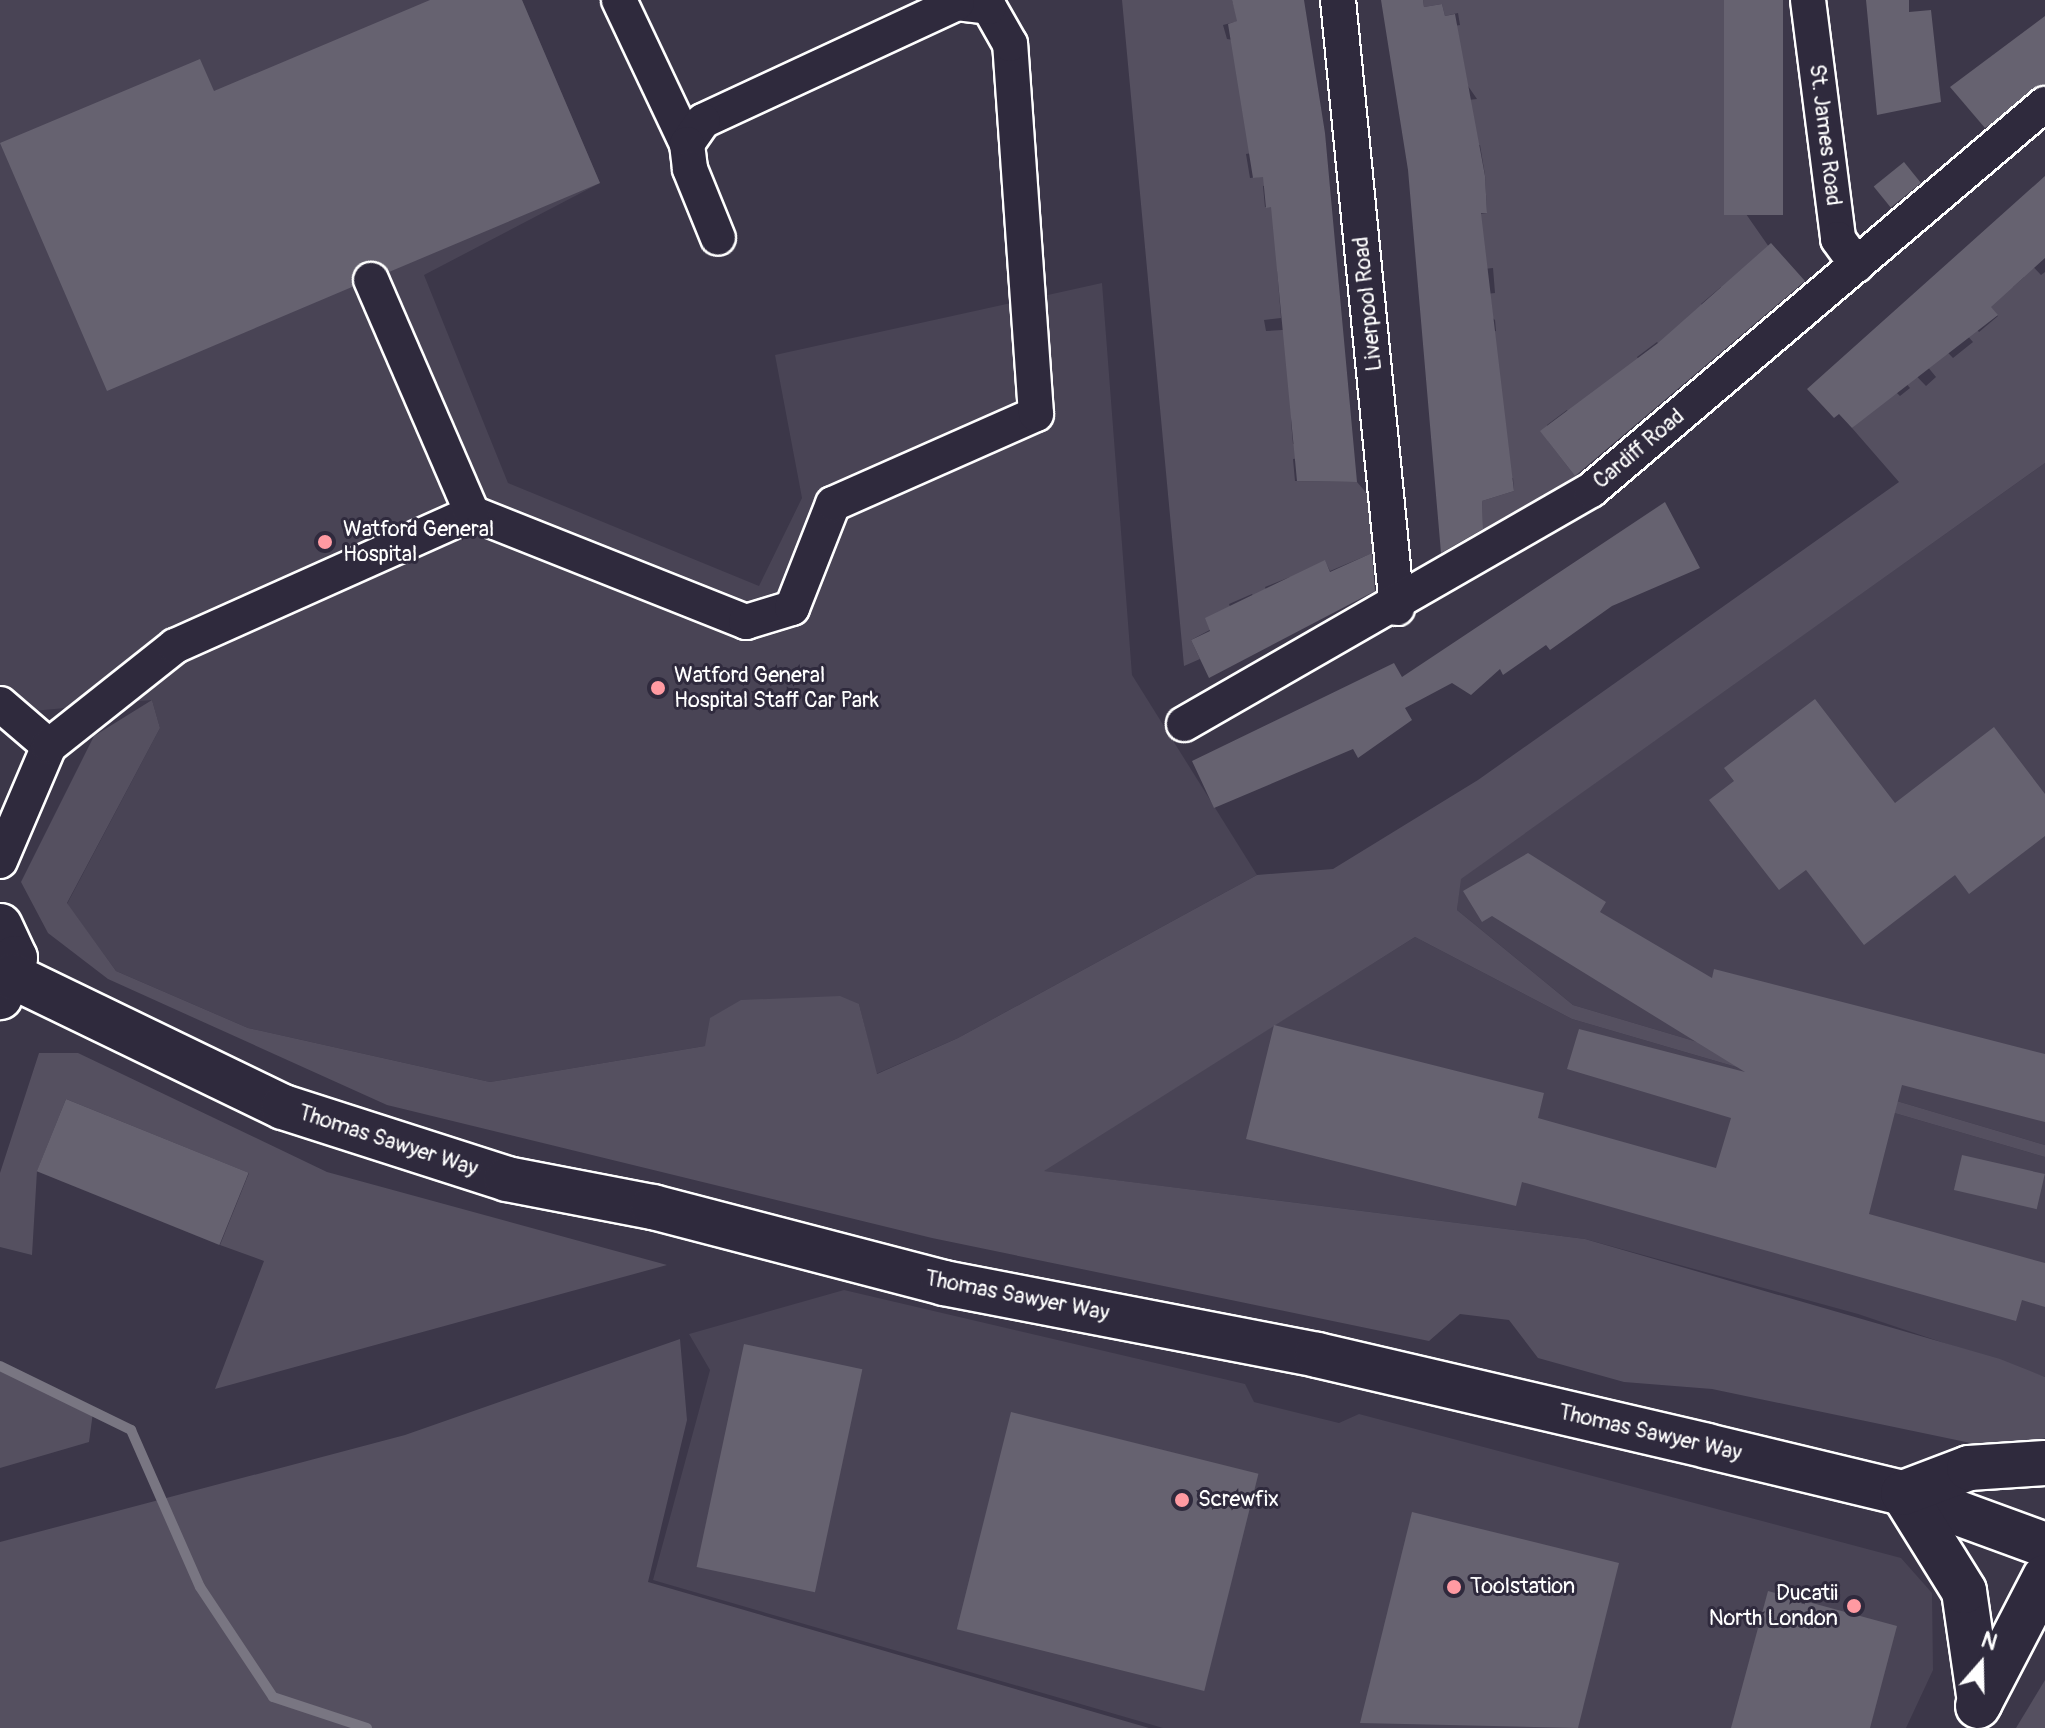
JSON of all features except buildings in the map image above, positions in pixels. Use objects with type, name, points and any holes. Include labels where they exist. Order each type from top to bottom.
[{"type":"street","points":[[619,0],[687,144],[690,169],[718,238]]},
{"type":"street","name":"Liverpool Road","points":[[1338,0],[1397,608]]},
{"type":"street","name":"St. James Road","points":[[1808,0],[1838,239],[1857,265]]},
{"type":"street","points":[[371,280],[472,513],[746,622],[792,608],[833,504],[1036,414],[1010,44],[990,4],[957,3],[703,121],[687,144]]},
{"type":"street","name":"Cardiff Road","points":[[1184,724],[1397,608],[1591,490],[2045,104]]},
{"type":"street","points":[[0,861],[49,746],[175,646],[472,513]]},
{"type":"street","points":[[0,704],[49,746]]},
{"type":"street","points":[[0,926],[15,958],[6,986]]},
{"type":"street","name":"Thomas Sawyer Way","points":[[6,986],[283,1107],[507,1179],[653,1207],[944,1283],[1317,1355],[1903,1493],[2045,1545]]},
{"type":"street","points":[[1974,1715],[1964,1591],[1903,1493],[1969,1468],[2045,1463]]},
{"type":"street","points":[[1974,1715],[2045,1577]]},
{"type":"shaded area","name":"Watford General Hospital","points":[[0,0],[522,0],[600,183],[424,275],[508,483],[759,586],[802,498],[775,355],[1102,283],[1132,675],[1257,875],[958,1038],[876,1074],[859,1004],[705,1046],[490,1082],[248,1028],[116,971],[67,904],[160,728],[152,700],[0,714]]},
{"type":"shaded area","points":[[1122,0],[1232,0],[1235,10],[1262,15],[1223,25],[1227,39],[1239,41],[1281,148],[1246,154],[1250,178],[1282,174],[1283,184],[1263,186],[1265,207],[1276,207],[1293,266],[1277,268],[1281,318],[1264,320],[1266,331],[1298,329],[1291,421],[1293,444],[1309,443],[1310,457],[1293,459],[1295,481],[1357,482],[1369,496],[1375,552],[1330,571],[1325,561],[1295,588],[1290,577],[1265,587],[1270,600],[1258,605],[1252,594],[1229,604],[1234,617],[1191,640],[1200,659],[1184,666]]},
{"type":"shaded area","points":[[1423,0],[1724,0],[1746,214],[1769,247],[1731,298],[1721,287],[1701,304],[1711,316],[1665,351],[1657,342],[1637,357],[1645,369],[1576,422],[1567,410],[1547,425],[1548,441],[1575,476],[1483,538],[1482,501],[1514,491],[1513,478],[1502,478],[1469,334],[1496,331],[1495,320],[1466,296],[1495,293],[1493,268],[1464,271],[1454,217],[1487,213],[1485,175],[1480,145],[1447,149],[1441,103],[1477,99],[1429,30],[1460,25],[1458,13],[1445,16],[1442,4],[1424,7]]},
{"type":"shaded area","points":[[2020,253],[2041,275],[2045,272],[2045,463],[1461,879],[1457,910],[1573,1005],[2045,1145],[2045,1157],[1572,1019],[1415,937],[1044,1171],[1585,1239],[2000,1359],[2045,1377],[2045,1438],[2009,1451],[1712,1389],[1624,1382],[1538,1358],[1509,1320],[1460,1314],[1429,1341],[932,1238],[387,1105],[108,979],[48,933],[21,882],[94,736],[152,700],[160,728],[67,903],[116,971],[248,1028],[490,1082],[705,1046],[710,1018],[741,1000],[840,996],[859,1004],[877,1074],[958,1038],[1257,875],[1333,869],[1478,780],[1899,482],[1852,428],[1891,387],[1900,396],[1910,388],[1891,366],[1900,359],[1926,386],[1936,377],[1927,366],[1928,332],[1953,358],[1973,342],[1951,317],[1959,309],[1979,332],[1998,316],[1978,293],[2013,287],[2024,277]]},
{"type":"shaded area","points":[[2045,463],[2045,1145],[1573,1005],[1457,910],[1460,879]]},
{"type":"shaded area","points":[[1415,937],[1572,1019],[2045,1157],[2045,1377],[1858,1314],[1585,1239],[1042,1171]]},
{"type":"shaded area","points":[[39,1053],[78,1053],[327,1172],[667,1265],[215,1389],[264,1261],[220,1245],[249,1173],[66,1099],[37,1171],[32,1255],[0,1247],[0,1173]]},
{"type":"shaded area","points":[[844,1290],[1245,1384],[1254,1402],[1339,1423],[1359,1414],[1901,1558],[1932,1593],[1933,1670],[1906,1728],[1163,1728],[653,1580],[710,1370],[689,1334]]},
{"type":"shaded area","points":[[680,1339],[687,1420],[648,1582],[1149,1728],[0,1728],[0,1542],[405,1435]]},
{"type":"shaded area","points":[[0,1366],[93,1412],[89,1442],[0,1468]]},
{"type":"shaded area","points":[[2045,1680],[2045,1728],[2016,1728]]},
{"type":"waterway","points":[[0,1366],[131,1430],[200,1587],[273,1697],[367,1728]]},
{"type":"place","name":"Watford General Hospital","points":[[325,542]]},
{"type":"place","name":"Watford General Hospital Staff Car Park","points":[[658,688]]},
{"type":"place","name":"Screwfix","points":[[1182,1500]]},
{"type":"place","name":"Toolstation","points":[[1454,1587]]},
{"type":"place","name":"Ducatii North London","points":[[1854,1606]]}]
